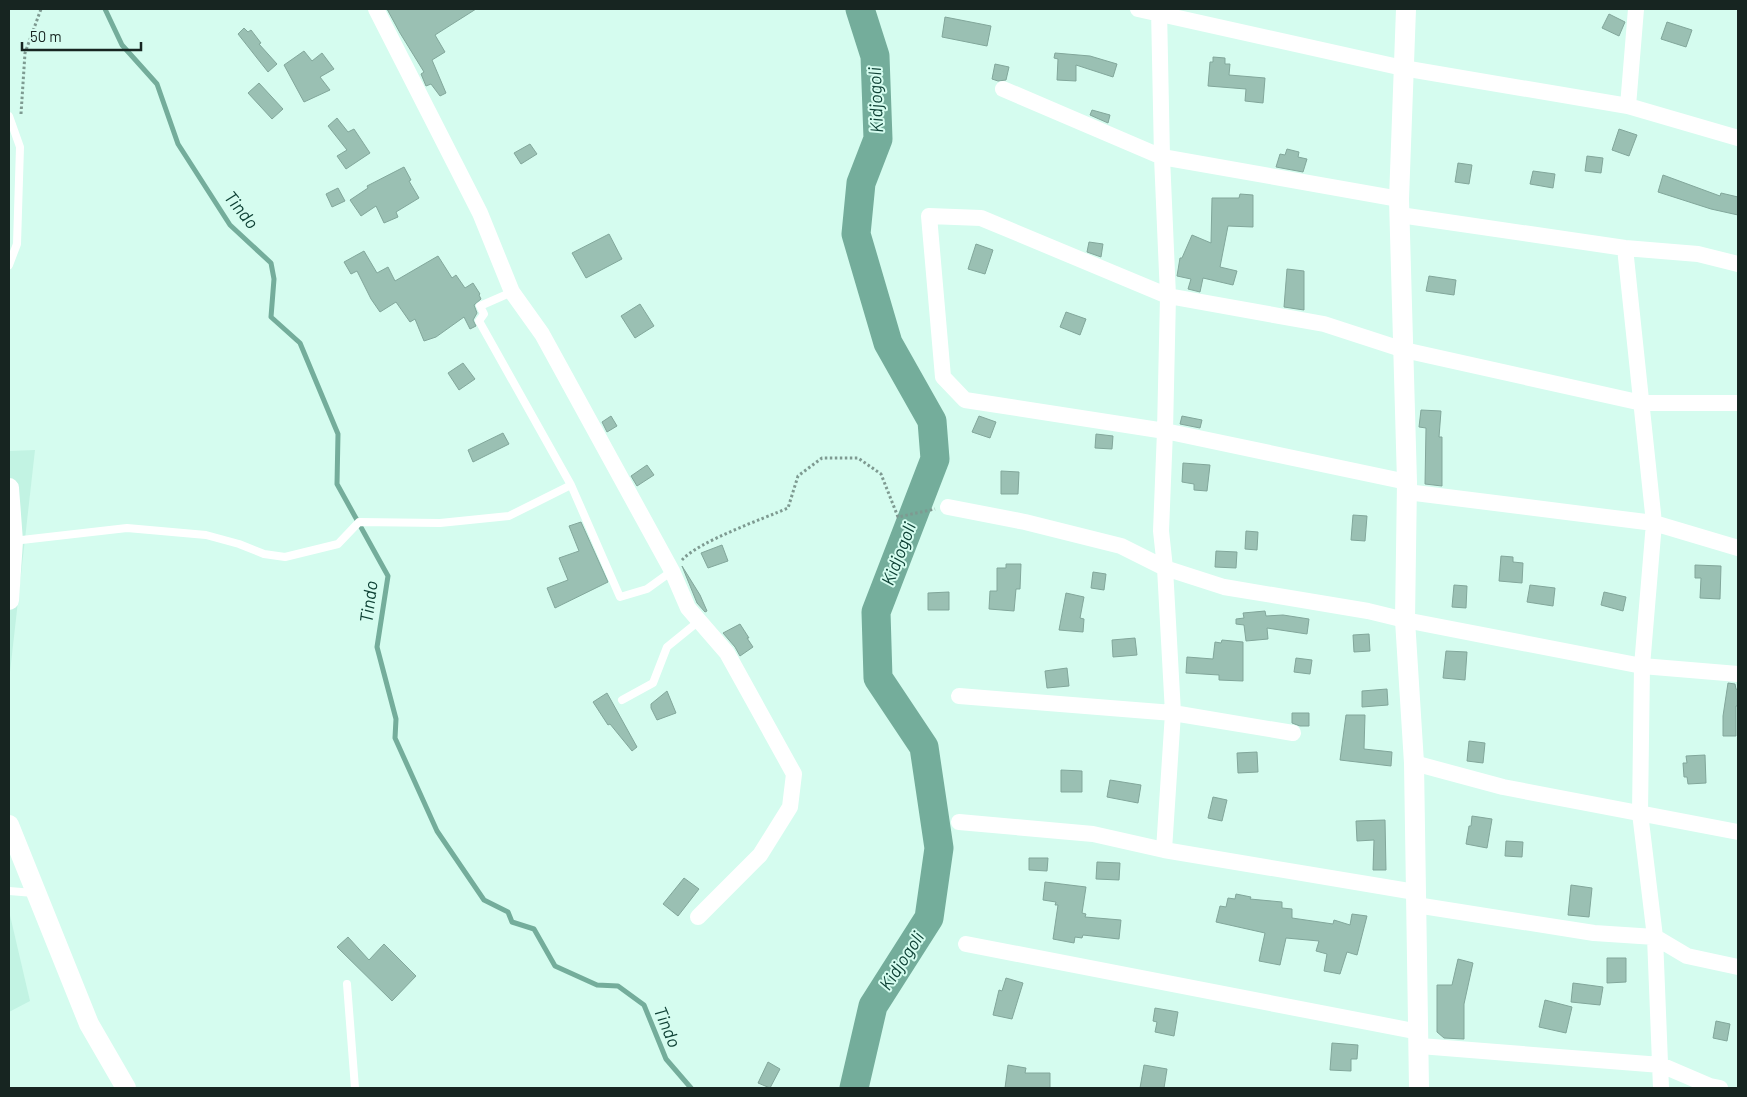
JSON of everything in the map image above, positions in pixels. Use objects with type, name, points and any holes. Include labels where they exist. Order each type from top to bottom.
[{"type":"street","points":[[376,9],[480,212],[512,292],[542,334],[672,571],[688,608],[727,653],[794,774],[790,807],[760,855],[698,918]]},
{"type":"street","points":[[1138,9],[1159,11],[1403,68],[1628,106],[1738,138]]},
{"type":"street","points":[[1406,9],[1399,207],[1407,487],[1405,620],[1414,763],[1415,899],[1420,1039],[1419,1088]]},
{"type":"street","points":[[1628,106],[1636,9]]},
{"type":"street","points":[[1159,11],[1162,157],[1168,296],[1166,431],[1161,531],[1165,568],[1173,712],[1164,850]]},
{"type":"street","points":[[1003,90],[1162,157],[1399,207],[1625,248],[1698,254],[1738,264]]},
{"type":"street","points":[[1738,404],[1642,403],[1404,350],[1324,324],[1168,296],[981,218],[929,216],[944,377],[965,400],[1166,431],[1407,487],[1654,523],[1738,548]]},
{"type":"street","points":[[1625,248],[1654,523],[1642,666],[1640,813],[1655,937],[1661,1088]]},
{"type":"street","points":[[9,488],[13,541],[9,600]]},
{"type":"street","points":[[948,507],[1025,522],[1121,546],[1165,568],[1224,587],[1368,611],[1405,620],[1642,666],[1738,674]]},
{"type":"street","points":[[959,696],[1173,712],[1293,733]]},
{"type":"street","points":[[1414,763],[1503,787],[1738,832]]},
{"type":"street","points":[[959,822],[1093,834],[1164,850],[1594,933],[1655,937],[1687,956],[1738,967]]},
{"type":"street","points":[[9,826],[89,1024],[126,1088]]},
{"type":"street","points":[[966,944],[1420,1039],[1661,1065],[1710,1086],[1720,1088]]},
{"type":"lane","points":[[9,116],[20,147],[17,244],[9,265]]},
{"type":"lane","points":[[512,292],[480,306],[484,314],[479,321],[570,485],[620,597],[646,589],[672,571]]},
{"type":"lane","points":[[13,541],[127,528],[206,535],[240,544],[264,554],[286,557],[338,544],[359,522],[440,523],[509,516],[570,485]]},
{"type":"lane","points":[[622,700],[653,683],[667,647],[699,621]]},
{"type":"lane","points":[[9,891],[35,893]]},
{"type":"lane","points":[[347,984],[355,1088]]},
{"type":"path","points":[[21,119],[25,53],[41,9]]},
{"type":"path","points":[[672,571],[689,552],[788,508],[798,476],[822,458],[858,458],[882,474],[898,517],[948,507]]},
{"type":"shaded area","points":[[35,450],[9,681],[9,451]]},
{"type":"shaded area","points":[[9,911],[30,1001],[9,1012]]},
{"type":"building","points":[[387,9],[476,9],[435,35],[445,52],[432,60],[446,93],[440,96],[431,84],[426,86],[421,74],[424,72]]},
{"type":"building","points":[[1609,14],[1625,22],[1619,36],[1602,28]]},
{"type":"building","points":[[945,17],[991,26],[987,46],[942,37]]},
{"type":"building","points":[[1667,22],[1692,30],[1686,47],[1661,39]]},
{"type":"building","points":[[244,28],[248,32],[251,30],[261,43],[259,44],[277,64],[268,72],[238,34]]},
{"type":"building","points":[[304,51],[312,61],[322,53],[334,69],[320,77],[330,90],[304,102],[284,65]]},
{"type":"building","points":[[1055,53],[1090,56],[1117,64],[1113,77],[1076,65],[1076,81],[1057,80],[1058,59],[1054,58]]},
{"type":"building","points":[[1213,57],[1225,58],[1225,64],[1230,64],[1229,75],[1265,78],[1263,103],[1245,101],[1246,89],[1208,86],[1210,62],[1213,62]]},
{"type":"building","points":[[995,64],[1009,67],[1006,80],[998,81],[992,79]]},
{"type":"building","points":[[259,83],[283,109],[272,119],[248,93]]},
{"type":"building","points":[[1092,110],[1110,115],[1108,123],[1090,115]]},
{"type":"building","points":[[337,118],[348,132],[354,129],[370,153],[346,169],[337,156],[347,150],[328,126]]},
{"type":"building","points":[[1619,129],[1637,135],[1629,156],[1612,150]]},
{"type":"building","points":[[530,144],[537,154],[521,164],[514,153]]},
{"type":"building","points":[[1287,149],[1299,152],[1298,157],[1307,159],[1303,172],[1276,167],[1280,154],[1285,155]]},
{"type":"building","points":[[1587,156],[1603,158],[1601,173],[1585,171]]},
{"type":"building","points":[[1458,163],[1472,165],[1469,184],[1455,182]]},
{"type":"building","points":[[404,167],[411,180],[409,181],[419,198],[396,212],[398,217],[384,223],[376,206],[361,216],[350,200],[368,188],[367,186]]},
{"type":"building","points":[[1533,171],[1555,174],[1553,188],[1530,184]]},
{"type":"building","points":[[1663,175],[1720,196],[1721,193],[1738,197],[1738,215],[1711,209],[1658,192]]},
{"type":"building","points":[[338,188],[345,201],[332,207],[326,194]]},
{"type":"building","points":[[1240,194],[1253,195],[1253,227],[1228,226],[1220,267],[1237,271],[1233,285],[1203,278],[1200,292],[1188,289],[1191,279],[1177,276],[1180,258],[1182,258],[1192,235],[1211,243],[1212,198],[1239,198]]},
{"type":"building","points":[[609,234],[622,259],[586,278],[572,253]]},
{"type":"building","points":[[1089,242],[1103,244],[1101,257],[1087,252]]},
{"type":"building","points":[[976,244],[993,250],[985,274],[968,269]]},
{"type":"building","points":[[364,251],[377,273],[388,267],[395,281],[438,256],[452,278],[456,275],[465,288],[473,283],[480,294],[481,299],[474,305],[477,313],[473,320],[476,326],[470,329],[464,317],[436,337],[424,341],[415,319],[410,322],[396,302],[380,312],[357,271],[351,274],[344,262]]},
{"type":"building","points":[[1287,269],[1304,271],[1304,310],[1284,307]]},
{"type":"building","points":[[1429,276],[1456,280],[1454,295],[1426,291]]},
{"type":"building","points":[[640,304],[654,326],[635,338],[621,316]]},
{"type":"building","points":[[1066,312],[1086,319],[1080,335],[1060,327]]},
{"type":"building","points":[[463,363],[475,379],[459,390],[448,373]]},
{"type":"building","points":[[1421,410],[1441,411],[1439,437],[1442,437],[1442,486],[1425,484],[1426,428],[1419,427]]},
{"type":"building","points":[[611,416],[617,426],[607,432],[602,422]]},
{"type":"building","points":[[979,416],[996,422],[990,438],[972,432]]},
{"type":"building","points":[[1182,416],[1202,420],[1200,428],[1180,424]]},
{"type":"building","points":[[503,433],[509,444],[473,462],[468,450]]},
{"type":"building","points":[[1096,434],[1113,436],[1112,449],[1095,448]]},
{"type":"building","points":[[1183,463],[1210,465],[1207,491],[1194,490],[1194,484],[1182,482]]},
{"type":"building","points":[[647,465],[654,475],[637,486],[631,476]]},
{"type":"building","points":[[1001,471],[1019,472],[1018,494],[1001,494]]},
{"type":"building","points":[[1353,515],[1367,516],[1365,541],[1351,540]]},
{"type":"building","points":[[581,522],[608,582],[555,608],[547,588],[568,580],[559,558],[579,551],[569,526]]},
{"type":"building","points":[[1246,531],[1258,532],[1257,550],[1245,549]]},
{"type":"building","points":[[722,545],[728,561],[708,568],[701,553]]},
{"type":"building","points":[[1216,551],[1237,552],[1236,568],[1215,567]]},
{"type":"building","points":[[1501,556],[1513,557],[1513,562],[1523,563],[1522,583],[1499,581]]},
{"type":"building","points":[[1006,564],[1021,564],[1020,589],[1016,589],[1014,611],[989,609],[990,591],[997,591],[997,568],[1006,568]]},
{"type":"building","points":[[1695,565],[1721,566],[1720,599],[1700,598],[1701,578],[1695,578]]},
{"type":"building","points":[[682,566],[700,595],[707,611],[705,612],[697,603]]},
{"type":"building","points":[[1093,572],[1106,574],[1104,590],[1091,588]]},
{"type":"building","points":[[1454,585],[1467,586],[1466,608],[1452,607]]},
{"type":"building","points":[[1530,585],[1555,588],[1553,606],[1527,602]]},
{"type":"building","points":[[949,592],[949,610],[928,610],[928,593]]},
{"type":"building","points":[[1604,592],[1626,597],[1623,611],[1601,605]]},
{"type":"building","points":[[1066,593],[1084,597],[1080,618],[1084,619],[1083,632],[1059,630]]},
{"type":"building","points":[[1265,611],[1266,616],[1283,615],[1309,619],[1307,634],[1267,628],[1268,639],[1246,641],[1244,625],[1236,624],[1236,619],[1244,618],[1243,613]]},
{"type":"building","points":[[740,624],[753,647],[740,656],[723,633]]},
{"type":"building","points":[[1369,634],[1370,651],[1354,652],[1353,635]]},
{"type":"building","points":[[1135,638],[1137,655],[1113,657],[1112,640]]},
{"type":"building","points":[[1222,640],[1243,642],[1243,681],[1219,680],[1219,675],[1186,673],[1187,657],[1213,659],[1215,642],[1221,643]]},
{"type":"building","points":[[1446,651],[1467,652],[1465,680],[1443,678]]},
{"type":"building","points":[[1296,658],[1312,660],[1310,674],[1294,672]]},
{"type":"building","points":[[1067,668],[1069,686],[1047,688],[1045,671]]},
{"type":"building","points":[[1728,683],[1735,684],[1738,690],[1736,736],[1723,736],[1723,716]]},
{"type":"building","points":[[1387,689],[1388,705],[1362,707],[1362,691]]},
{"type":"building","points":[[667,691],[676,713],[657,720],[651,704]]},
{"type":"building","points":[[607,693],[637,747],[632,751],[610,724],[608,725],[593,702]]},
{"type":"building","points":[[1292,713],[1309,713],[1309,726],[1300,726],[1292,723]]},
{"type":"building","points":[[1346,715],[1365,715],[1364,749],[1392,752],[1391,766],[1340,760]]},
{"type":"building","points":[[1469,741],[1485,743],[1483,763],[1467,761]]},
{"type":"building","points":[[1257,752],[1258,772],[1238,773],[1237,753]]},
{"type":"building","points":[[1705,755],[1706,783],[1688,784],[1687,777],[1684,777],[1683,763],[1687,763],[1686,756]]},
{"type":"building","points":[[1061,770],[1082,771],[1082,792],[1061,792]]},
{"type":"building","points":[[1110,780],[1141,785],[1138,803],[1107,797]]},
{"type":"building","points":[[1213,797],[1227,800],[1222,821],[1208,818]]},
{"type":"building","points":[[1472,816],[1492,819],[1487,848],[1466,844]]},
{"type":"building","points":[[1385,820],[1386,870],[1373,870],[1374,840],[1357,841],[1356,821]]},
{"type":"building","points":[[1506,841],[1523,842],[1522,857],[1505,856]]},
{"type":"building","points":[[1029,858],[1048,858],[1047,871],[1029,870]]},
{"type":"building","points":[[1097,862],[1120,863],[1119,880],[1096,879]]},
{"type":"building","points":[[684,878],[699,889],[678,916],[663,904]]},
{"type":"building","points":[[1045,882],[1086,887],[1082,913],[1086,914],[1085,917],[1121,920],[1119,939],[1083,935],[1082,938],[1075,937],[1074,943],[1053,939],[1058,905],[1055,905],[1056,902],[1043,900]]},
{"type":"building","points":[[1571,885],[1592,888],[1589,917],[1568,915]]},
{"type":"building","points":[[1236,894],[1251,897],[1250,899],[1282,902],[1282,908],[1292,909],[1292,918],[1333,924],[1334,920],[1350,925],[1352,914],[1367,916],[1357,955],[1347,952],[1340,974],[1324,971],[1327,954],[1316,951],[1319,941],[1286,938],[1280,965],[1259,961],[1265,933],[1216,922],[1220,906],[1226,907],[1228,898],[1235,899]]},
{"type":"building","points":[[348,937],[369,960],[384,944],[416,976],[392,1001],[337,947]]},
{"type":"building","points":[[1607,958],[1626,958],[1626,982],[1607,983]]},
{"type":"building","points":[[1458,959],[1473,963],[1464,1004],[1464,1039],[1444,1038],[1437,1032],[1437,985],[1452,985]]},
{"type":"building","points":[[1006,978],[1023,983],[1012,1019],[993,1015],[999,990],[1002,991]]},
{"type":"building","points":[[1573,983],[1603,987],[1600,1005],[1571,1002]]},
{"type":"building","points":[[1545,1000],[1572,1007],[1566,1033],[1539,1027]]},
{"type":"building","points":[[1155,1008],[1178,1012],[1174,1036],[1155,1032],[1157,1022],[1153,1021]]},
{"type":"building","points":[[1716,1021],[1730,1024],[1727,1041],[1713,1038]]},
{"type":"building","points":[[1332,1043],[1358,1045],[1357,1059],[1351,1059],[1351,1071],[1330,1070]]},
{"type":"building","points":[[768,1062],[780,1069],[770,1088],[758,1083]]},
{"type":"building","points":[[1008,1065],[1026,1068],[1025,1073],[1050,1073],[1050,1088],[1005,1088]]},
{"type":"building","points":[[1144,1065],[1167,1069],[1164,1088],[1140,1088]]},
{"type":"waterway","name":"Tindo","points":[[105,9],[122,45],[157,84],[178,144],[230,225],[271,263],[274,279],[271,317],[300,343],[338,434],[337,484],[388,576],[377,647],[396,719],[395,738],[437,831],[484,900],[508,912],[512,922],[534,929],[555,966],[597,985],[618,986],[644,1005],[666,1059],[691,1088]]},
{"type":"waterway","name":"Kidjogoli","points":[[854,1088],[873,1006],[929,918],[939,848],[924,747],[878,678],[876,612],[935,459],[932,421],[888,343],[856,234],[861,183],[878,139],[875,56],[860,9]]}]
